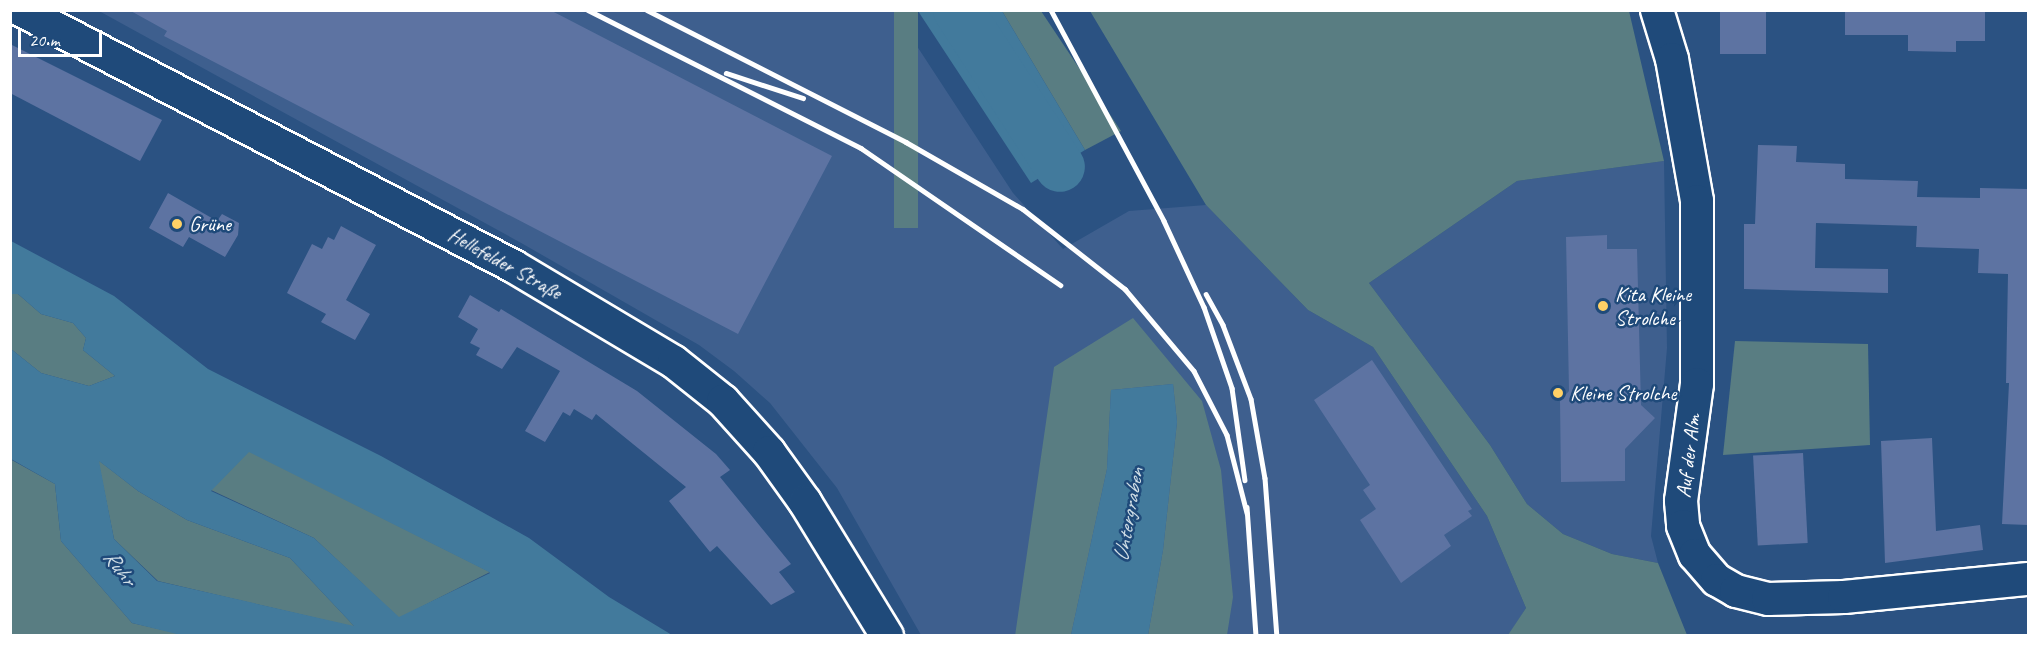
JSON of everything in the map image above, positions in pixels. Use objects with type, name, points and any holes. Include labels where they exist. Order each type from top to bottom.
[{"type":"street","name":"Hellefelder Straße","points":[[21,10],[502,260],[674,362],[723,401],[769,452],[805,501],[887,636]]},
{"type":"street","name":"Auf der Alm","points":[[1657,10],[1679,91],[1698,201],[1697,384],[1681,501],[1683,526],[1695,555],[1717,580],[1736,591],[1768,599],[1844,597],[2028,579]]},
{"type":"shaded area","points":[[99,11],[894,11],[1013,193],[1063,249],[1129,211],[1206,205],[1308,310],[1373,347],[1487,516],[1526,608],[1508,636],[921,635],[837,488],[770,403],[734,371],[699,345],[523,244]]},
{"type":"shaded area","name":"Kleine Strolche","points":[[1664,161],[1667,348],[1651,536],[1658,563],[1612,554],[1563,534],[1527,504],[1490,445],[1369,283],[1517,181]]},
{"type":"green space","points":[[894,11],[918,11],[918,228],[894,228]]},
{"type":"green space","points":[[1002,11],[1041,11],[1121,131],[1085,150]]},
{"type":"green space","points":[[1090,11],[1629,11],[1664,161],[1517,181],[1369,283],[1490,445],[1527,504],[1563,534],[1612,554],[1658,563],[1687,635],[1508,635],[1526,608],[1487,516],[1373,347],[1308,310],[1206,205]]},
{"type":"green space","points":[[10,294],[18,294],[41,314],[73,323],[86,338],[83,350],[115,376],[89,386],[41,373],[11,349]]},
{"type":"green space","points":[[1133,318],[1202,401],[1221,470],[1233,597],[1227,635],[1148,635],[1163,550],[1177,422],[1173,384],[1111,390],[1107,469],[1071,635],[1015,636],[1054,367]]},
{"type":"green space","points":[[1735,341],[1868,344],[1870,445],[1723,455]]},
{"type":"green space","points":[[249,451],[490,572],[399,618],[314,538],[211,490]]},
{"type":"green space","points":[[10,459],[55,484],[61,541],[132,623],[185,635],[11,635]]},
{"type":"green space","points":[[98,460],[138,491],[187,520],[290,558],[355,627],[158,581],[114,539]]},
{"type":"water","points":[[918,11],[1002,11],[1085,150],[1031,183]]},
{"type":"water","name":"Ruhr","points":[[11,241],[114,296],[208,369],[381,456],[529,538],[609,597],[672,635],[185,636],[132,623],[61,541],[55,484],[11,459],[11,349],[41,373],[89,386],[115,376],[83,350],[86,338],[73,323],[41,314],[18,294],[11,294]],"holes":[[[249,452],[489,572],[490,573],[399,617],[314,538],[211,491]],[[99,461],[138,491],[187,520],[290,558],[354,626],[157,581],[114,539]]]},
{"type":"water","points":[[1173,384],[1177,422],[1163,550],[1148,635],[1071,635],[1107,469],[1111,390]]},
{"type":"building","points":[[129,10],[550,10],[832,156],[738,334],[164,36],[167,31]]},
{"type":"building","points":[[1720,10],[1766,10],[1766,54],[1720,54]]},
{"type":"building","points":[[1845,10],[1985,10],[1985,41],[1956,41],[1956,52],[1908,51],[1908,35],[1845,35]]},
{"type":"building","points":[[10,44],[162,120],[140,161],[10,93]]},
{"type":"building","points":[[1758,145],[1797,146],[1796,162],[1845,164],[1845,179],[1918,181],[1917,197],[1980,198],[1980,188],[2028,189],[2028,525],[2002,524],[2009,383],[2006,383],[2008,274],[1978,273],[1979,249],[1916,247],[1917,226],[1816,223],[1815,268],[1888,269],[1888,293],[1744,289],[1744,224],[1755,224]]},
{"type":"building","name":"Grüne","points":[[168,193],[217,221],[222,214],[239,223],[238,235],[225,257],[189,237],[183,247],[149,228]]},
{"type":"building","points":[[341,226],[376,245],[346,300],[370,314],[355,340],[321,322],[326,314],[287,293],[312,244],[322,249],[328,237],[334,240]]},
{"type":"building","name":"Kita Kleine Strolche","points":[[1607,235],[1607,249],[1637,249],[1641,405],[1655,418],[1625,449],[1625,481],[1561,482],[1560,401],[1569,391],[1566,237]]},
{"type":"building","points":[[470,295],[499,312],[501,309],[637,391],[716,454],[730,470],[720,477],[791,564],[779,572],[795,592],[771,605],[717,546],[710,552],[669,501],[686,487],[596,414],[592,420],[574,409],[570,416],[563,412],[545,442],[525,431],[560,371],[517,347],[502,369],[476,355],[480,348],[470,343],[478,329],[458,317]]},
{"type":"building","points":[[1372,360],[1472,509],[1468,511],[1472,516],[1444,535],[1451,546],[1401,583],[1360,520],[1376,509],[1363,490],[1370,485],[1314,400]]},
{"type":"building","points":[[1932,438],[1936,531],[1980,525],[1983,550],[1885,563],[1881,441]]},
{"type":"building","points":[[1803,453],[1808,543],[1758,545],[1753,456]]},
{"type":"waterway","name":"Untergraben","points":[[958,10],[1060,167]]},
{"type":"railway","points":[[588,10],[861,148],[1060,285]]},
{"type":"railway","points":[[647,10],[906,142],[1023,209],[1125,289],[1194,371],[1227,435],[1247,513]]},
{"type":"railway","points":[[1051,10],[1164,221],[1204,307],[1232,388],[1245,480]]},
{"type":"railway","points":[[726,73],[803,98]]},
{"type":"railway","points":[[1206,294],[1223,325],[1251,399],[1265,478],[1277,636]]},
{"type":"railway","points":[[1247,507],[1256,636]]},
{"type":"place","name":"Grüne","points":[[177,224]]},
{"type":"place","name":"Kita Kleine Strolche","points":[[1603,306]]},
{"type":"place","name":"Kleine Strolche","points":[[1558,393]]}]
